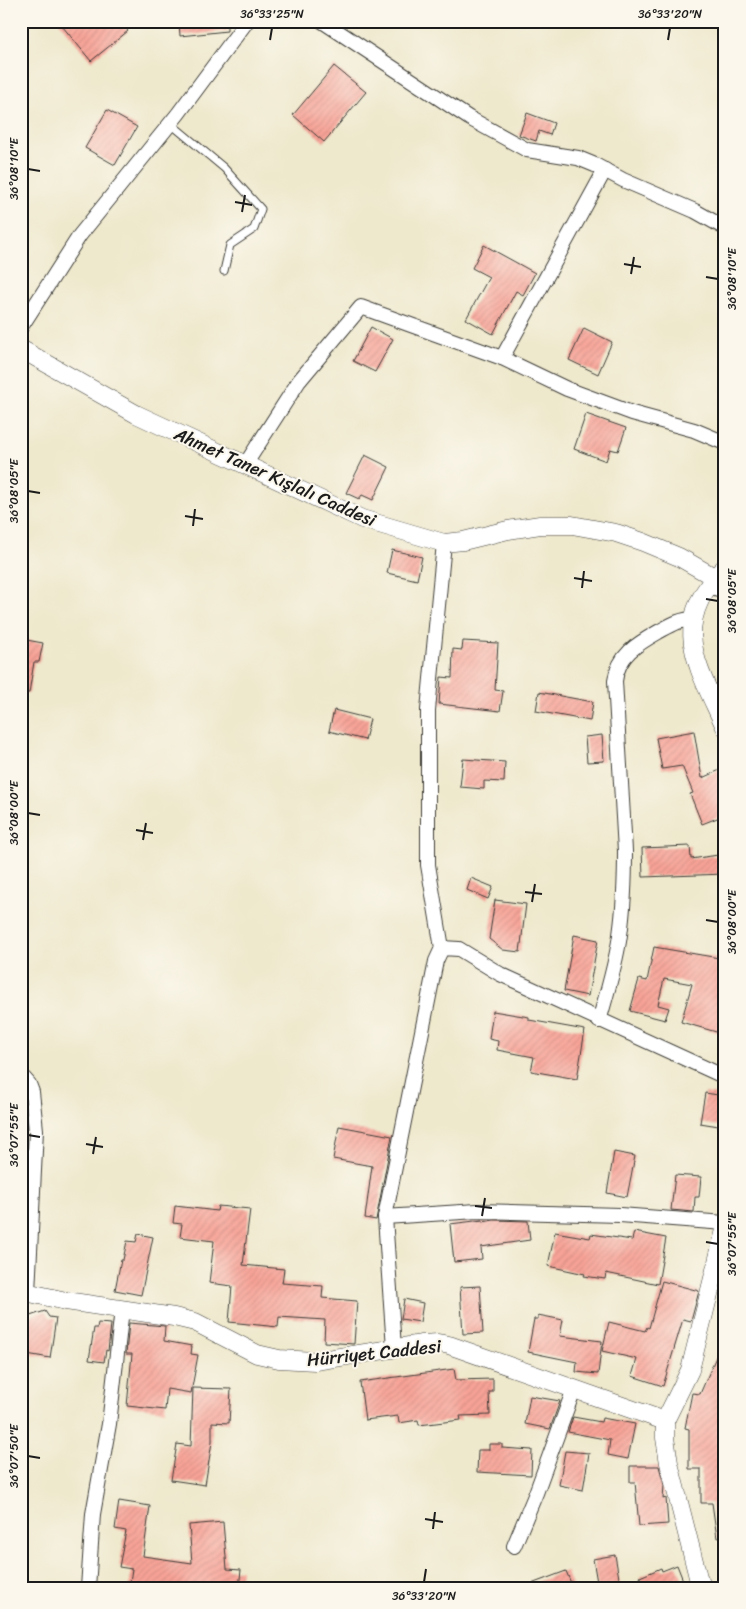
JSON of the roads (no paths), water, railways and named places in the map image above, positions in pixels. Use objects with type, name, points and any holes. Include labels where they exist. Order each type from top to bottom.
[{"type":"street","points":[[21,327],[80,236],[170,123],[246,21]]},
{"type":"street","points":[[322,21],[469,118],[527,150],[578,158],[623,180],[695,210],[725,228]]},
{"type":"street","points":[[502,358],[605,170]]},
{"type":"street","points":[[246,465],[299,381],[361,307],[502,358],[567,389],[632,413],[694,430],[725,443]]},
{"type":"street","name":"Ahmet Taner Kışlalı Caddesi","points":[[21,349],[136,414],[362,519],[444,543],[463,541],[508,530],[540,525],[572,526],[616,533],[643,542],[679,558],[718,580]]},
{"type":"street","points":[[394,1348],[385,1216],[436,961],[442,948],[428,865],[428,710],[444,543]]},
{"type":"street","points":[[718,580],[701,596],[693,619],[691,639],[695,660],[725,727]]},
{"type":"street","points":[[599,1021],[615,964],[620,936],[625,879],[616,671],[623,659],[637,644],[676,622],[693,619]]},
{"type":"street","points":[[442,948],[460,949],[500,974],[599,1021],[725,1077]]},
{"type":"street","points":[[21,1075],[29,1084],[32,1092],[36,1130],[24,1292]]},
{"type":"street","points":[[385,1216],[477,1211],[620,1215],[725,1223]]},
{"type":"street","points":[[703,1588],[698,1577],[670,1463],[665,1438],[665,1421],[690,1370],[725,1230]]},
{"type":"street","name":"Hürriyet Caddesi","points":[[24,1292],[66,1301],[174,1316],[194,1322],[257,1354],[278,1358],[315,1360],[422,1344],[450,1345],[665,1421]]},
{"type":"street","points":[[88,1588],[94,1514],[109,1424],[122,1308]]},
{"type":"street","points":[[514,1546],[536,1493],[574,1389]]},
{"type":"lane","points":[[170,123],[224,168],[261,209],[254,230],[230,245],[224,271]]}]
